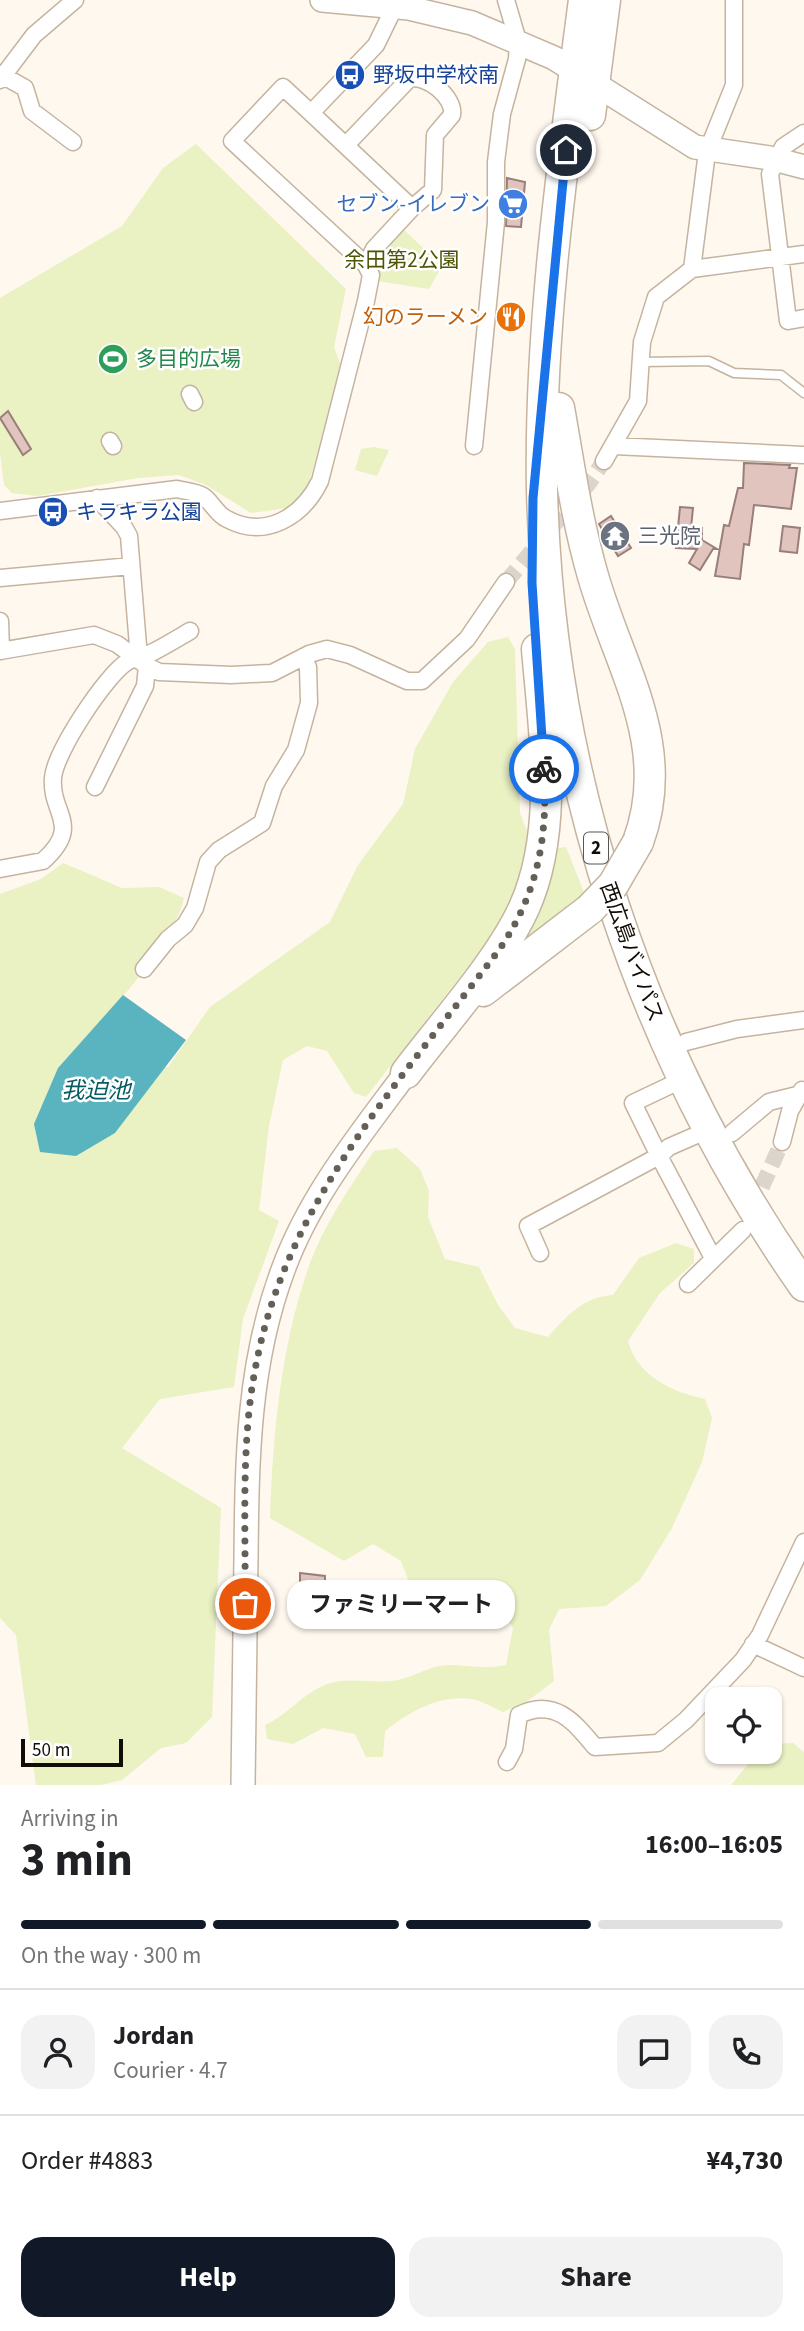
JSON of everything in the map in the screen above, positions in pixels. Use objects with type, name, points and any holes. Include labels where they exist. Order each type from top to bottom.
[{"type":"highway","name":"西広島バイパス","points":[[584,0],[584,78],[559,408],[563,554],[581,703],[599,792],[638,921],[753,1209],[804,1286]]},
{"type":"highway","name":"西広島バイパス","points":[[605,0],[584,78],[545,366],[542,449],[547,573],[555,655],[572,750],[598,857],[623,936],[653,1013],[720,1132],[804,1255]]},
{"type":"highway","points":[[406,1073],[512,930],[533,887],[545,820],[532,551],[535,456],[545,366]]},
{"type":"highway","points":[[406,1073],[447,1025],[494,981],[590,909],[613,885],[638,842],[648,811],[652,778],[646,728],[603,608],[582,538],[559,408]]},
{"type":"street","points":[[73,142],[33,111],[24,88],[1,77],[34,36],[75,0]]},
{"type":"street","points":[[322,0],[395,6],[441,14],[517,41],[584,78],[692,145],[708,150],[775,159],[804,167]]},
{"type":"street","points":[[474,446],[496,222],[496,162],[502,114],[517,59],[517,41],[506,0]]},
{"type":"street","points":[[692,269],[708,150],[734,85],[734,0]]},
{"type":"street","points":[[311,113],[376,45],[395,6]]},
{"type":"street","points":[[346,145],[409,79],[418,76],[425,79],[450,101],[453,115],[435,135],[433,190],[412,208],[374,249],[366,265]]},
{"type":"street","points":[[0,511],[177,489],[203,496],[225,519],[249,526],[276,525],[295,515],[311,500],[320,481],[371,275],[366,265],[232,141],[283,87],[412,208]]},
{"type":"street","points":[[804,133],[783,147],[770,174],[788,321],[804,318]]},
{"type":"street","points":[[604,461],[638,401],[642,342],[656,297],[692,269],[804,254]]},
{"type":"street","points":[[614,446],[804,454]]},
{"type":"street","points":[[97,498],[124,527],[129,537],[145,686],[101,784]]},
{"type":"street","points":[[0,578],[131,566]]},
{"type":"street","points":[[0,621],[1,651],[94,635],[117,644],[159,672],[253,675],[272,673],[303,657],[327,649],[350,655],[407,681],[422,681],[467,639],[506,582]]},
{"type":"street","points":[[0,869],[39,863],[60,841],[64,820],[53,790],[53,777],[62,749],[111,676],[128,662],[143,662],[190,631]]},
{"type":"street","points":[[144,969],[168,939],[186,925],[195,908],[208,862],[219,850],[262,823],[274,786],[296,750],[309,703],[308,667],[303,657]]},
{"type":"street","points":[[686,1042],[737,1029],[804,1020]]},
{"type":"street","points":[[243,1785],[248,1437],[257,1357],[283,1268],[302,1225],[325,1184],[406,1073]]},
{"type":"street","points":[[673,1084],[633,1103],[713,1258]]},
{"type":"street","points":[[540,1253],[528,1226],[659,1156],[669,1147],[720,1132],[769,1102],[800,1091]]},
{"type":"street","points":[[782,1142],[800,1091]]},
{"type":"street","points":[[688,1284],[743,1230]]},
{"type":"street","points":[[507,1762],[514,1749],[519,1714],[532,1709],[568,1715],[596,1747],[659,1743],[687,1720],[743,1660],[754,1644],[804,1542]]},
{"type":"street","points":[[754,1644],[804,1668]]},
{"type":"lane","points":[[641,362],[709,361],[734,373],[780,375],[804,393]]},
{"type":"green space","points":[[196,144],[346,289],[334,347],[341,366],[307,490],[289,508],[251,513],[206,485],[179,475],[138,478],[37,496],[12,493],[4,485],[0,453],[0,298],[122,226],[163,168]]},
{"type":"green space","name":"余田第2公園","points":[[400,226],[442,266],[429,289],[378,281],[373,256]]},
{"type":"green space","points":[[374,447],[389,450],[377,476],[355,470],[361,449]]},
{"type":"green space","points":[[508,637],[515,649],[520,813],[530,839],[520,886],[489,940],[366,1097],[354,1093],[327,1051],[307,1046],[283,1060],[269,1126],[259,1210],[279,1221],[243,1319],[234,1387],[160,1399],[122,1448],[221,1508],[212,1717],[186,1743],[161,1748],[122,1780],[101,1785],[36,1785],[16,1635],[0,1618],[0,894],[41,879],[63,863],[122,888],[159,887],[184,898],[164,942],[149,964],[58,1068],[168,1067],[210,1007],[330,922],[358,865],[403,804],[415,749],[453,682],[488,642]]},
{"type":"green space","points":[[566,847],[585,895],[522,944],[551,878],[558,848]]},
{"type":"green space","points":[[397,1148],[420,1169],[429,1191],[428,1217],[445,1259],[479,1267],[498,1305],[515,1328],[548,1337],[577,1308],[593,1299],[613,1295],[639,1258],[676,1243],[694,1249],[694,1263],[660,1293],[628,1341],[639,1364],[648,1373],[669,1387],[705,1399],[712,1418],[702,1462],[672,1528],[640,1580],[606,1606],[559,1609],[549,1630],[554,1681],[525,1703],[503,1712],[472,1699],[460,1698],[425,1706],[385,1731],[383,1757],[366,1757],[355,1734],[323,1728],[293,1744],[267,1739],[265,1725],[280,1717],[314,1690],[331,1683],[398,1680],[441,1666],[506,1665],[513,1628],[496,1598],[468,1586],[415,1597],[401,1561],[373,1544],[344,1561],[270,1518],[273,1453],[285,1357],[310,1263],[331,1219],[374,1151]]},
{"type":"green space","points":[[782,1743],[793,1743],[804,1752],[804,1785],[731,1785],[748,1764],[782,1764]]},
{"type":"water","name":"我迫池","points":[[123,995],[186,1040],[115,1133],[76,1156],[40,1152],[34,1124],[58,1068]]},
{"type":"building","name":"セブン-イレブン","points":[[507,178],[525,182],[521,227],[506,226]]},
{"type":"building","name":"幻のラーメン","points":[[501,309],[522,309],[523,326],[501,325]]},
{"type":"building","points":[[8,411],[31,449],[23,455],[0,418]]},
{"type":"building","points":[[744,463],[790,465],[789,468],[797,468],[791,509],[754,505],[749,545],[744,544],[740,579],[715,576],[724,525],[729,526],[738,488],[743,488]]},
{"type":"building","points":[[680,507],[693,508],[691,528],[702,528],[702,540],[717,549],[713,549],[700,570],[689,563],[697,549],[676,548]]},
{"type":"building","name":"三光院","points":[[611,516],[631,548],[618,556],[599,524]]},
{"type":"building","points":[[783,526],[800,528],[797,553],[780,551]]},
{"type":"building","points":[[300,1573],[325,1576],[325,1616],[300,1616]]},
{"type":"tunnel","points":[[506,582],[589,483],[604,461]]},
{"type":"tunnel","points":[[752,1209],[782,1142]]},
{"type":"way so far","points":[[245,1604],[250,1404],[262,1335],[283,1268],[302,1225],[325,1184],[499,950],[523,909],[533,887],[544,841],[544,769]]},
{"type":"place","name":"野坂中学校南","points":[[350,75]]},
{"type":"place","name":"セブン-イレブン","points":[[513,204]]},
{"type":"place","name":"幻のラーメン","points":[[511,317]]},
{"type":"place","name":"多目的広場","points":[[113,359]]},
{"type":"place","name":"キラキラ公園","points":[[53,512]]},
{"type":"place","name":"三光院","points":[[615,536]]},
{"type":"place","name":"ファミリーマート","points":[[245,1604]]},
{"type":"route","points":[[544,769],[532,583],[533,498],[566,150]]}]
